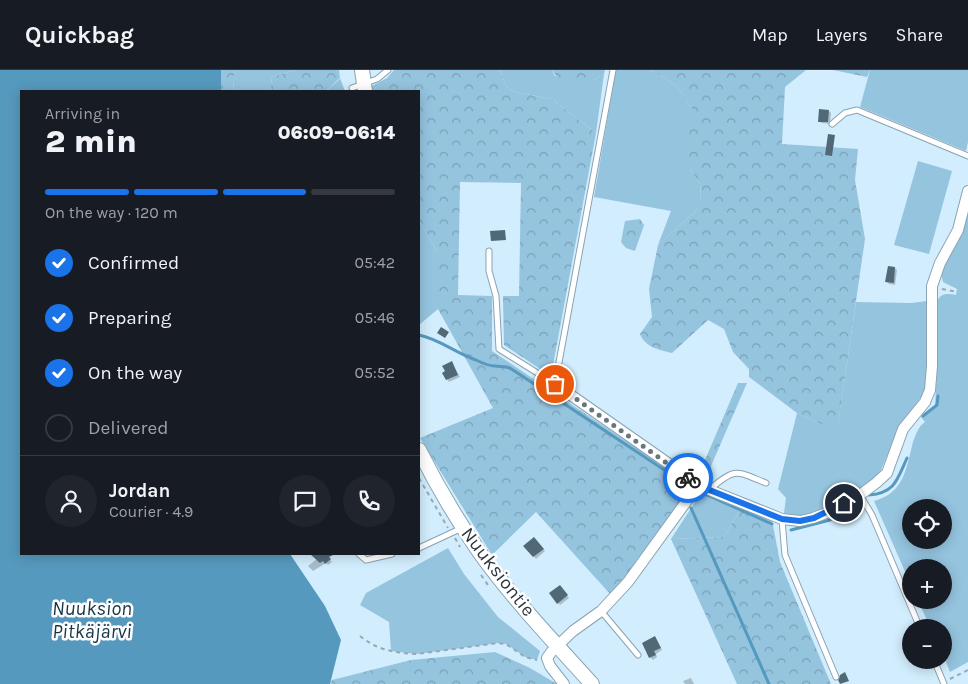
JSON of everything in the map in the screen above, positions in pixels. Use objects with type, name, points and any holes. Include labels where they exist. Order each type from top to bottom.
[{"type":"street","points":[[555,384],[706,488],[782,519],[800,521],[814,518],[860,495],[887,473],[903,429],[925,402],[930,390],[932,366],[932,286],[940,263],[958,230],[968,191]]},
{"type":"street","name":"Nuuksiontie","points":[[420,457],[463,528],[499,578],[592,684]]},
{"type":"street","points":[[564,684],[550,666],[547,658],[573,631],[601,611],[628,582],[691,495],[706,488]]},
{"type":"lane","points":[[361,83],[377,79],[388,70]]},
{"type":"lane","points":[[490,251],[489,272],[496,296],[499,349],[555,384],[613,70]]},
{"type":"lane","points":[[832,124],[845,113],[857,110],[968,156]]},
{"type":"lane","points":[[706,488],[727,475],[740,473],[766,483]]},
{"type":"lane","points":[[860,495],[872,515],[916,619]]},
{"type":"lane","points":[[782,519],[785,555],[836,677]]},
{"type":"lane","points":[[420,548],[463,528]]},
{"type":"lane","points":[[361,555],[366,560],[388,555]]},
{"type":"lane","points":[[601,611],[638,655]]},
{"type":"lane","points":[[938,669],[944,683]]},
{"type":"path","points":[[932,286],[957,292]]},
{"type":"path","points":[[360,636],[379,649],[404,654],[417,654],[498,643],[506,644],[525,657],[537,660],[547,658]]},
{"type":"path","points":[[944,683],[968,670]]},
{"type":"green space","points":[[221,70],[235,70],[233,90],[221,90]]},
{"type":"green space","points":[[235,70],[296,70],[272,77],[270,90],[233,90]]},
{"type":"green space","points":[[296,70],[336,70],[340,78],[327,90],[270,90],[272,77]]},
{"type":"green space","points":[[336,70],[339,70],[345,90],[327,90],[340,79]]},
{"type":"green space","points":[[394,70],[500,70],[506,86],[515,92],[552,99],[596,133],[551,376],[504,345],[503,296],[519,296],[521,183],[460,182],[458,295],[492,296],[492,351],[693,486],[611,595],[536,512],[492,555],[420,438],[493,408],[438,309],[438,253],[420,222],[420,90],[373,90],[372,86],[387,78]]},
{"type":"green space","points":[[500,70],[552,70],[555,76],[594,80],[604,74],[596,133],[552,99],[515,92],[506,86]]},
{"type":"green space","points":[[552,70],[605,70],[604,74],[594,80],[562,84]]},
{"type":"green space","points":[[616,70],[651,70],[677,86],[692,109],[690,169],[700,184],[701,201],[696,211],[658,245],[671,211],[594,197]]},
{"type":"green space","points":[[651,70],[806,70],[785,87],[782,144],[858,149],[855,180],[865,239],[838,425],[823,425],[797,413],[749,377],[749,369],[733,352],[724,329],[708,320],[672,353],[649,345],[642,338],[640,334],[652,317],[649,289],[658,245],[696,211],[701,200],[700,184],[690,169],[686,156],[692,109],[677,86]]},
{"type":"green space","points":[[833,70],[870,70],[867,77]]},
{"type":"green space","points":[[870,70],[968,70],[968,142],[966,151],[860,107]]},
{"type":"green space","points":[[918,161],[952,171],[929,254],[894,245]]},
{"type":"green space","points":[[968,206],[968,662],[950,672],[949,669],[952,669],[952,619],[926,619],[922,609],[952,609],[952,559],[902,559],[902,565],[874,501],[892,492],[898,486],[902,479],[916,433],[925,422],[921,417],[935,406],[938,353],[936,303],[939,297],[944,295],[956,295],[957,289],[943,282],[941,274]]},
{"type":"green space","points":[[640,219],[644,225],[635,251],[626,248],[621,242],[625,221]]},
{"type":"green space","points":[[420,222],[438,253],[438,309],[420,324]]},
{"type":"green space","points":[[927,301],[929,344],[925,392],[899,427],[881,470],[875,479],[832,506],[803,517],[794,517],[784,513],[786,498],[778,489],[797,413],[823,425],[838,424],[856,302],[912,303]]},
{"type":"green space","points":[[738,383],[747,383],[708,473],[713,476],[712,481],[703,483],[680,469],[679,462],[680,460],[685,460],[702,467]]},
{"type":"green space","points":[[709,494],[742,507],[724,537],[671,539],[697,499]]},
{"type":"green space","points":[[742,507],[772,520],[780,562],[831,684],[737,684],[671,539],[724,537]]},
{"type":"green space","points":[[448,548],[464,574],[498,617],[540,651],[537,660],[525,657],[506,644],[498,643],[417,654],[391,651],[389,622],[360,605],[366,593]]},
{"type":"green space","points":[[495,652],[530,668],[557,684],[330,684],[332,680],[411,660]]},
{"type":"water","name":"Nuuksion Pitkäjärvi","points":[[0,70],[221,70],[221,90],[20,90],[20,555],[291,555],[325,606],[341,640],[330,684],[0,684]]},
{"type":"building","points":[[819,109],[829,110],[828,122],[818,122]]},
{"type":"building","points":[[828,134],[835,135],[832,156],[825,155]]},
{"type":"building","points":[[505,230],[506,240],[491,241],[490,231]]},
{"type":"building","points":[[888,266],[895,267],[894,283],[885,282]]},
{"type":"building","points":[[441,327],[449,332],[445,338],[437,333]]},
{"type":"building","points":[[452,361],[458,375],[446,380],[442,373],[445,371],[442,366]]},
{"type":"building","points":[[534,537],[544,549],[533,557],[523,546]]},
{"type":"building","points":[[311,555],[333,555],[329,557],[331,559],[325,564],[323,561],[320,563]]},
{"type":"building","points":[[560,585],[568,595],[557,604],[549,593]]},
{"type":"building","points":[[655,636],[661,648],[654,651],[656,655],[649,658],[642,643]]},
{"type":"building","points":[[845,672],[849,681],[840,684],[838,680],[840,675]]},
{"type":"waterway","points":[[420,335],[486,364],[510,368],[684,483],[684,493]]},
{"type":"waterway","points":[[923,416],[937,405],[938,396]]},
{"type":"waterway","points":[[869,495],[878,494],[890,488],[897,479],[907,458]]},
{"type":"waterway","points":[[707,495],[772,524]]},
{"type":"waterway","points":[[791,530],[830,520],[854,505]]},
{"type":"waterway","points":[[691,508],[769,684]]},
{"type":"way so far","points":[[555,384],[688,478]]},
{"type":"route","points":[[688,478],[702,487],[782,519],[800,521],[814,518],[844,503]]}]
